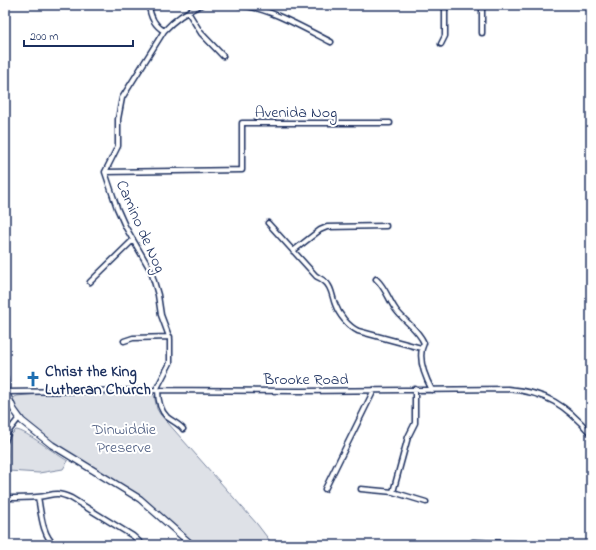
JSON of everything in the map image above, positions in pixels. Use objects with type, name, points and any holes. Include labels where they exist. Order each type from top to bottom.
[{"type":"main road","points":[[5,379],[5,392],[19,418],[52,445],[140,499],[192,545]]},
{"type":"street","points":[[149,5],[150,13],[155,23],[164,32]]},
{"type":"street","name":"Camino de Nog","points":[[157,390],[170,363],[170,337],[161,315],[158,295],[151,270],[133,240],[117,208],[105,172],[118,146],[118,119],[122,98],[164,32],[172,23],[201,5]]},
{"type":"street","points":[[239,5],[251,6],[264,11],[331,42]]},
{"type":"street","points":[[441,44],[445,36],[445,5]]},
{"type":"street","points":[[482,5],[482,33]]},
{"type":"street","points":[[188,12],[201,33],[223,56]]},
{"type":"street","name":"Avenida Nog","points":[[105,172],[242,170],[242,123],[390,123]]},
{"type":"street","points":[[268,222],[316,276],[325,281],[332,292],[335,305],[352,328],[358,331],[421,348]]},
{"type":"street","points":[[293,251],[320,230],[328,227],[386,226]]},
{"type":"street","points":[[90,282],[133,240]]},
{"type":"street","points":[[376,279],[384,288],[392,304],[399,313],[421,335],[424,343],[421,348],[424,373],[432,390]]},
{"type":"street","points":[[124,341],[133,338],[170,337]]},
{"type":"street","points":[[157,390],[163,411],[183,429]]},
{"type":"street","name":"Brooke Road","points":[[5,392],[157,390],[508,390],[531,393],[544,397],[572,413],[591,434]]},
{"type":"street","points":[[325,489],[374,390]]},
{"type":"street","points":[[393,492],[408,437],[415,423],[415,390]]},
{"type":"street","points":[[5,441],[8,432],[19,418]]},
{"type":"street","points":[[5,468],[5,513]]},
{"type":"street","points":[[361,488],[393,492],[426,502]]},
{"type":"street","points":[[5,498],[38,497],[53,493],[62,494],[71,498],[132,536],[143,545]]},
{"type":"street","points":[[38,497],[46,532],[52,543],[55,545]]},
{"type":"street","points":[[473,542],[561,545]]},
{"type":"green space","name":"Dinwiddie Preserve","points":[[37,394],[153,394],[160,414],[257,524],[273,545],[196,545],[138,497],[57,447],[27,424],[17,410],[13,398],[17,396]]},
{"type":"green space","points":[[16,430],[34,438],[68,461],[63,469],[39,473],[8,471],[9,439]]},
{"type":"place","name":"Christ the King Lutheran Church","points":[[33,379]]}]
